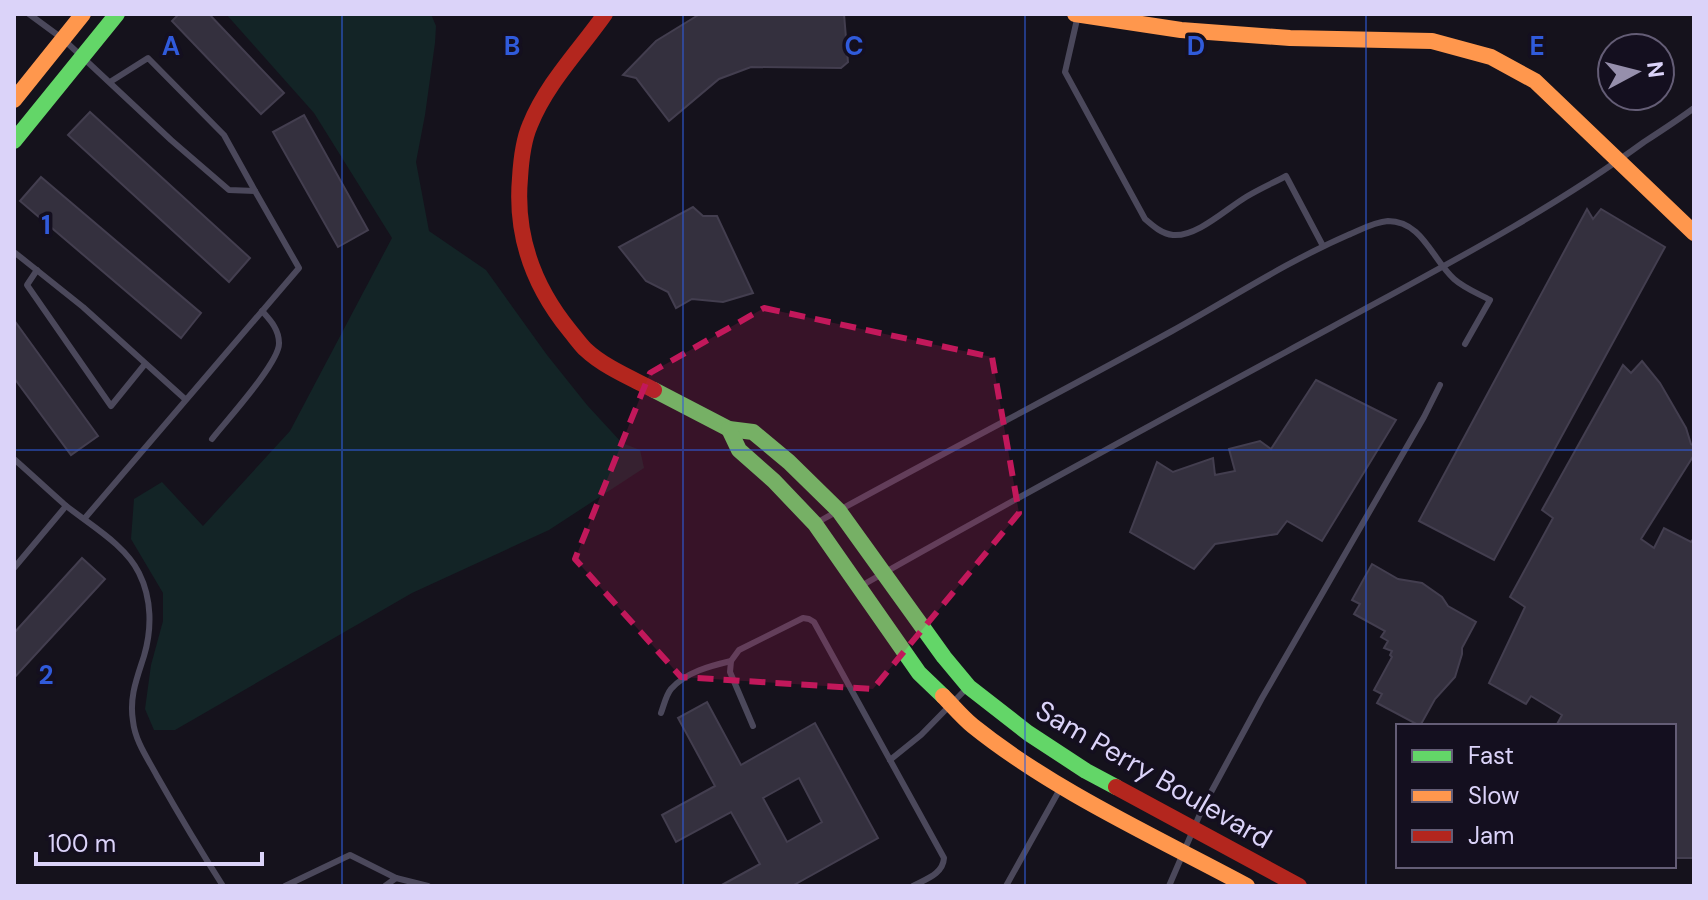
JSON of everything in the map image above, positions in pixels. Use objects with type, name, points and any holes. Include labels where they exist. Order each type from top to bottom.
[{"type":"street","points":[[14,100],[83,14]]},
{"type":"street","points":[[14,141],[117,14]]},
{"type":"street","name":"Sam Perry Boulevard","points":[[605,14],[552,83],[529,127],[521,162],[518,201],[521,227],[535,278],[548,302],[586,350],[618,371],[729,429],[753,432],[789,462],[839,511],[969,687],[1028,733],[1086,771],[1299,886]]},
{"type":"street","points":[[1076,14],[1181,30],[1290,38],[1432,41],[1491,57],[1531,78],[1694,233]]},
{"type":"street","name":"Sam Perry Boulevard","points":[[729,429],[739,450],[815,524],[919,673],[971,724],[1061,786],[1247,886]]},
{"type":"lane","points":[[1076,14],[1065,72],[1145,219],[1165,233],[1187,233],[1286,176],[1323,246]]},
{"type":"lane","points":[[32,15],[63,39],[229,190],[255,191]]},
{"type":"lane","points":[[85,518],[299,268],[224,135],[148,58],[110,82]]},
{"type":"lane","points":[[858,588],[982,517],[1393,296],[1619,162],[1694,108]]},
{"type":"lane","points":[[815,524],[1323,246],[1376,223],[1401,223],[1412,229],[1455,280],[1490,300],[1465,344]]},
{"type":"lane","points":[[14,252],[83,307],[185,399]]},
{"type":"lane","points":[[37,270],[27,285],[111,406],[145,364]]},
{"type":"lane","points":[[212,439],[267,369],[279,348],[277,331],[262,311]]},
{"type":"lane","points":[[1169,886],[1203,807],[1440,385]]},
{"type":"lane","points":[[14,459],[66,506],[128,555],[138,570],[150,609],[145,654],[133,690],[133,723],[137,740],[223,886]]},
{"type":"lane","points":[[14,568],[66,506]]},
{"type":"lane","points":[[753,726],[730,672],[731,661],[739,650],[803,618],[809,619],[814,622],[944,858],[944,866],[940,870],[913,886]]},
{"type":"lane","points":[[661,713],[670,691],[685,677],[709,666],[731,661]]},
{"type":"lane","points":[[890,760],[921,735],[969,687]]},
{"type":"lane","points":[[1006,886],[1061,786]]},
{"type":"lane","points":[[285,886],[350,855],[396,878],[428,886]]},
{"type":"lane","points":[[385,886],[396,878]]},
{"type":"highlighted area","points":[[764,308],[992,357],[1019,513],[873,689],[681,677],[575,559],[650,373]]},
{"type":"shaded area","points":[[226,14],[431,14],[436,26],[435,43],[416,162],[429,231],[486,270],[587,405],[622,443],[640,450],[644,468],[549,530],[412,593],[175,730],[154,730],[145,709],[151,665],[163,621],[163,593],[131,539],[134,499],[162,482],[203,526],[290,431],[392,238],[314,113]]},
{"type":"building","points":[[179,14],[209,14],[284,93],[261,114],[172,21]]},
{"type":"building","points":[[700,14],[844,14],[848,62],[841,68],[751,67],[719,79],[669,121],[636,78],[623,75],[656,41]]},
{"type":"building","points":[[90,112],[250,258],[229,282],[68,135]]},
{"type":"building","points":[[304,115],[368,230],[338,247],[273,132]]},
{"type":"building","points":[[41,177],[201,313],[181,338],[20,201]]},
{"type":"building","points":[[693,207],[703,216],[717,216],[753,293],[723,302],[692,299],[676,308],[668,292],[646,281],[619,247]]},
{"type":"building","points":[[1587,209],[1593,219],[1601,209],[1665,247],[1494,560],[1419,521]]},
{"type":"building","points":[[14,320],[98,436],[71,455],[14,378]]},
{"type":"building","points":[[1642,361],[1660,383],[1694,446],[1694,455],[1641,539],[1654,548],[1664,528],[1691,542],[1694,538],[1694,858],[1676,858],[1676,724],[1557,724],[1562,715],[1531,696],[1526,704],[1489,683],[1525,607],[1510,597],[1553,518],[1542,510],[1623,365],[1631,373]]},
{"type":"building","points":[[1316,380],[1396,420],[1322,541],[1287,521],[1277,534],[1215,544],[1194,569],[1130,532],[1157,462],[1173,472],[1213,458],[1215,475],[1235,471],[1229,449],[1260,441],[1271,449]]},
{"type":"building","points":[[82,558],[105,579],[14,678],[14,633]]},
{"type":"building","points":[[1372,564],[1398,579],[1422,583],[1442,597],[1448,606],[1476,622],[1462,648],[1455,677],[1435,699],[1421,724],[1377,703],[1382,694],[1374,690],[1392,657],[1392,651],[1384,648],[1388,641],[1381,637],[1385,631],[1354,614],[1360,604],[1352,600]]},
{"type":"building","points":[[707,702],[741,765],[815,723],[878,838],[792,886],[720,886],[760,864],[731,812],[676,842],[662,815],[715,786],[678,718]],"holes":[[[799,778],[822,822],[787,842],[763,798]]]},
{"type":"traffic: fast","points":[[14,141],[117,14]]},
{"type":"traffic: fast","points":[[654,390],[729,429],[753,432],[789,462],[839,511],[969,687],[1028,733],[1116,787]]},
{"type":"traffic: fast","points":[[729,429],[739,450],[815,524],[919,673],[943,696]]},
{"type":"traffic: slow","points":[[14,100],[83,14]]},
{"type":"traffic: slow","points":[[1075,14],[1181,30],[1290,38],[1432,41],[1491,57],[1535,81],[1694,233]]},
{"type":"traffic: slow","points":[[943,696],[973,726],[1037,772],[1247,886]]},
{"type":"traffic: jam","points":[[605,14],[554,81],[530,125],[521,165],[521,220],[524,240],[537,278],[546,297],[570,331],[585,349],[601,361],[654,390]]},
{"type":"traffic: jam","points":[[1116,787],[1299,886]]}]
